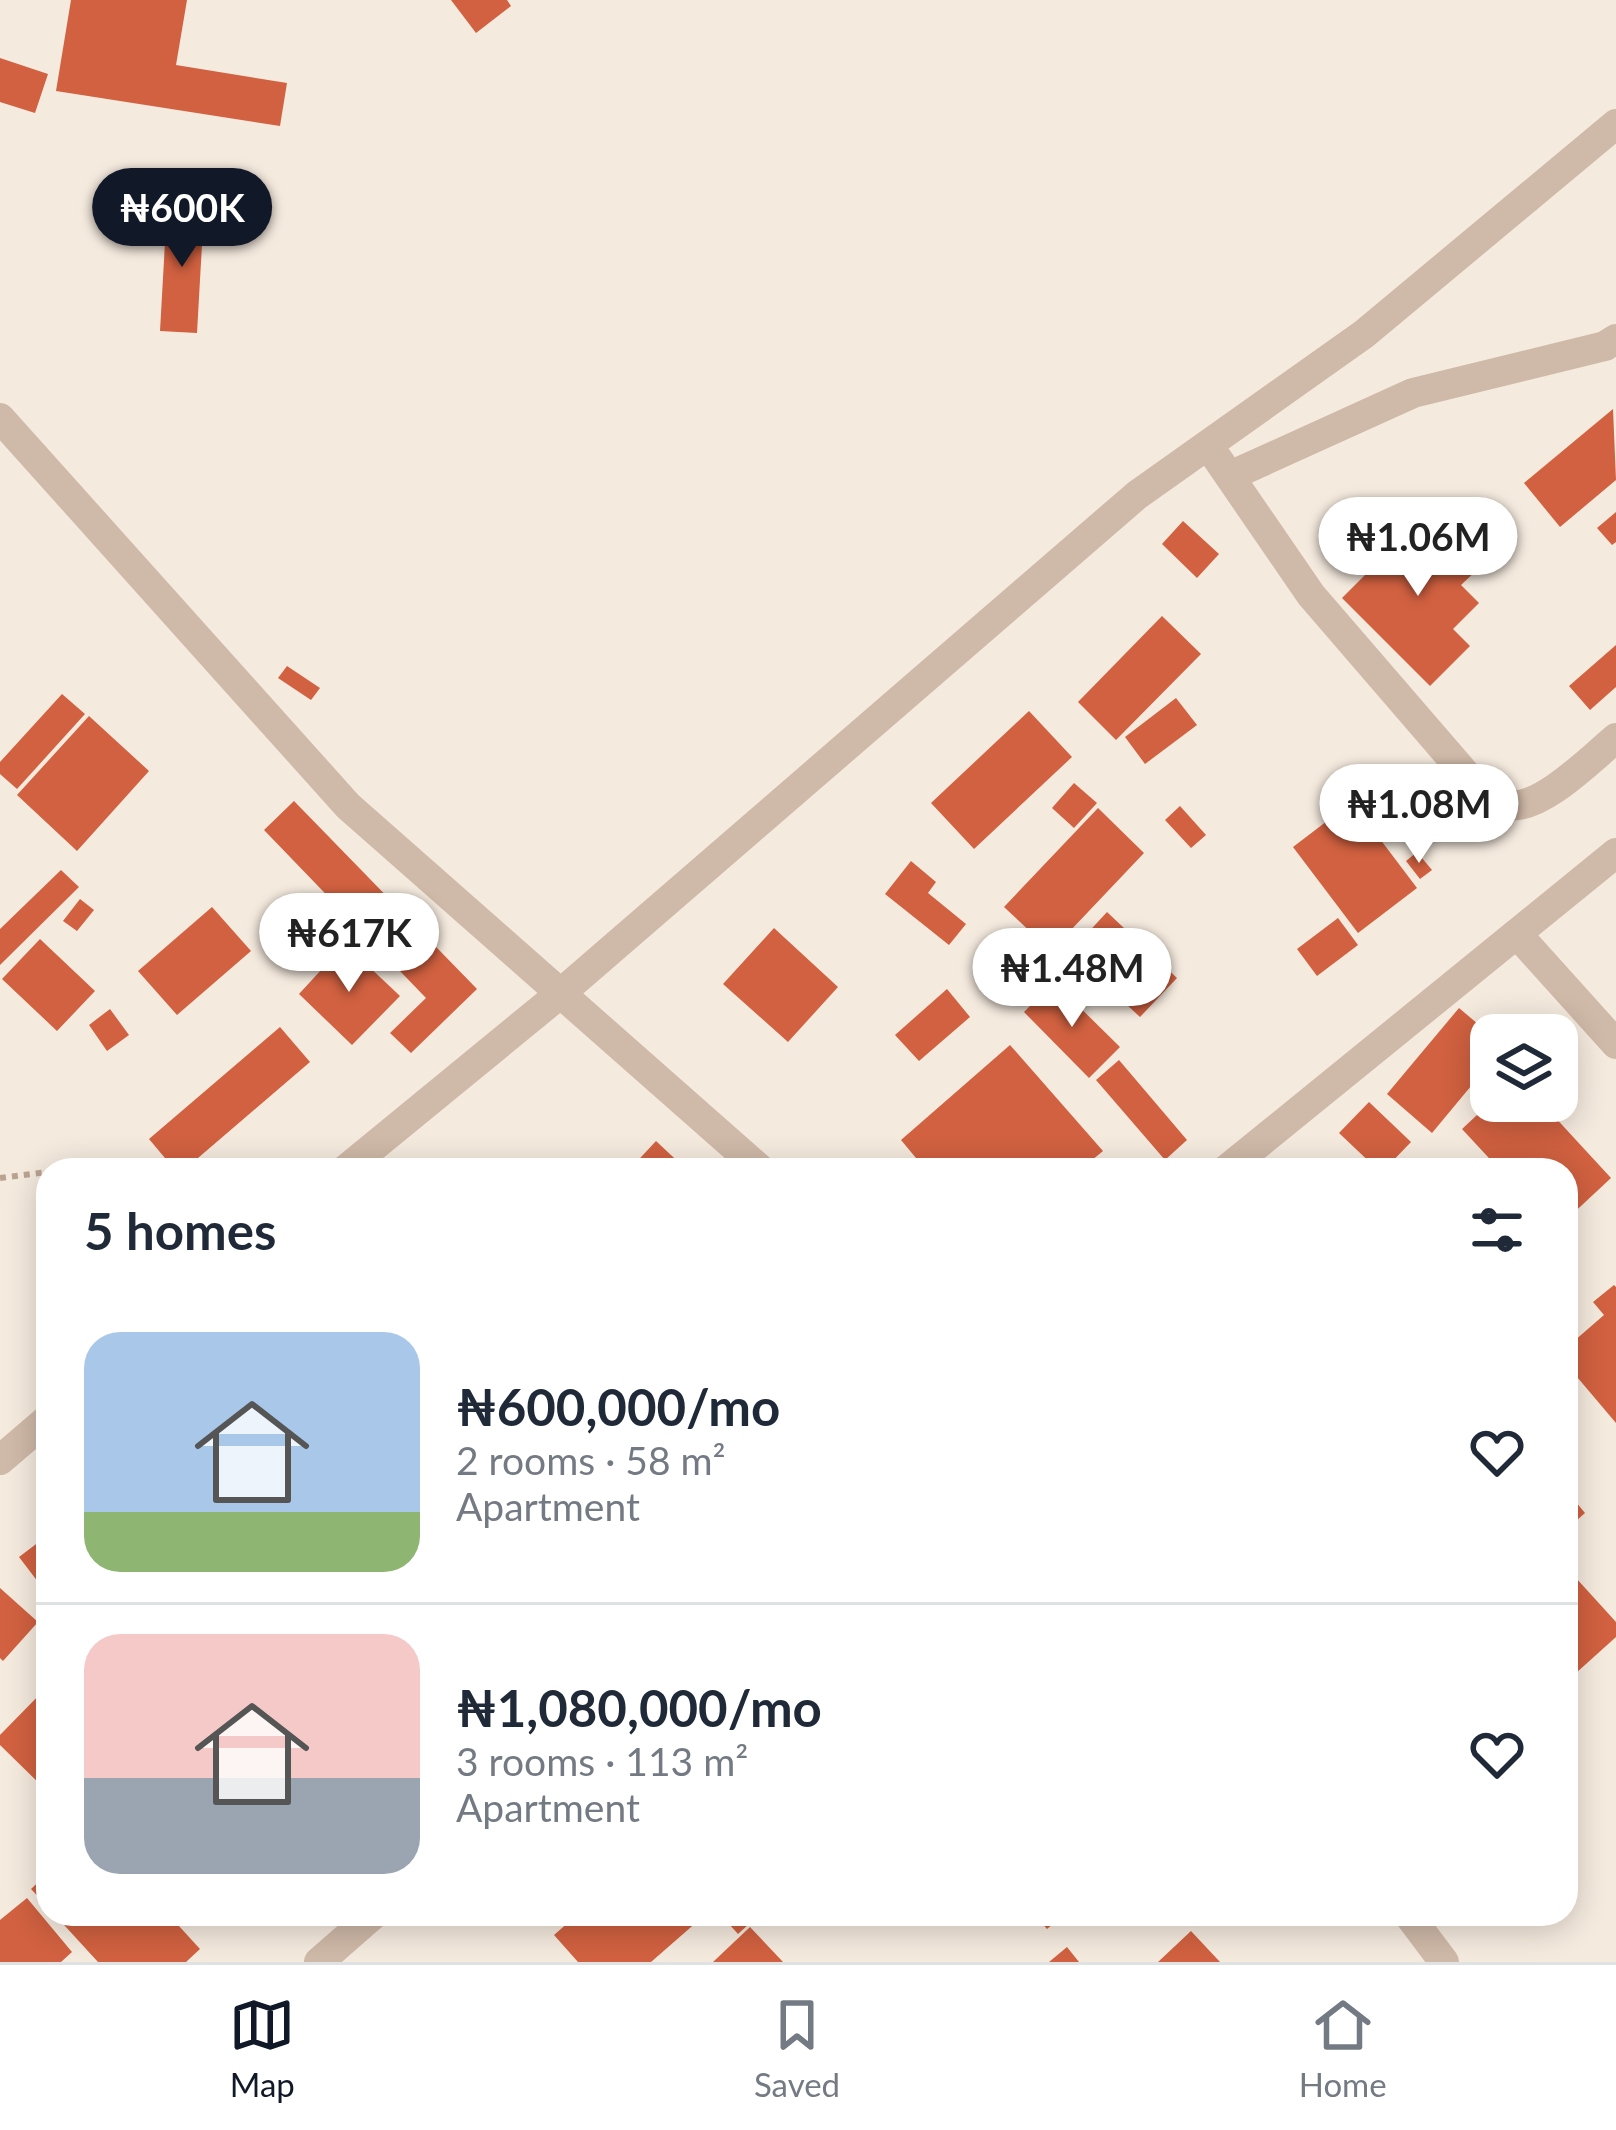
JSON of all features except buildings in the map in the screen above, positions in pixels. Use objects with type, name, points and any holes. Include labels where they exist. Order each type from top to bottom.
[{"type":"street","points":[[360,1158],[561,993],[1137,495],[1364,334],[1616,124]]},
{"type":"street","points":[[1230,476],[1413,393],[1605,346],[1616,339]]},
{"type":"street","points":[[0,418],[349,806],[747,1158]]},
{"type":"street","points":[[1208,445],[1325,612],[1450,758],[1503,805],[1521,806],[1546,794],[1616,738]]},
{"type":"street","points":[[1241,1158],[1616,853]]},
{"type":"street","points":[[1517,934],[1616,1044]]},
{"type":"street","points":[[0,1460],[36,1429]]},
{"type":"street","points":[[319,1962],[360,1926]]},
{"type":"street","points":[[1417,1926],[1444,1962]]},
{"type":"path","points":[[0,1178],[36,1174]]}]
